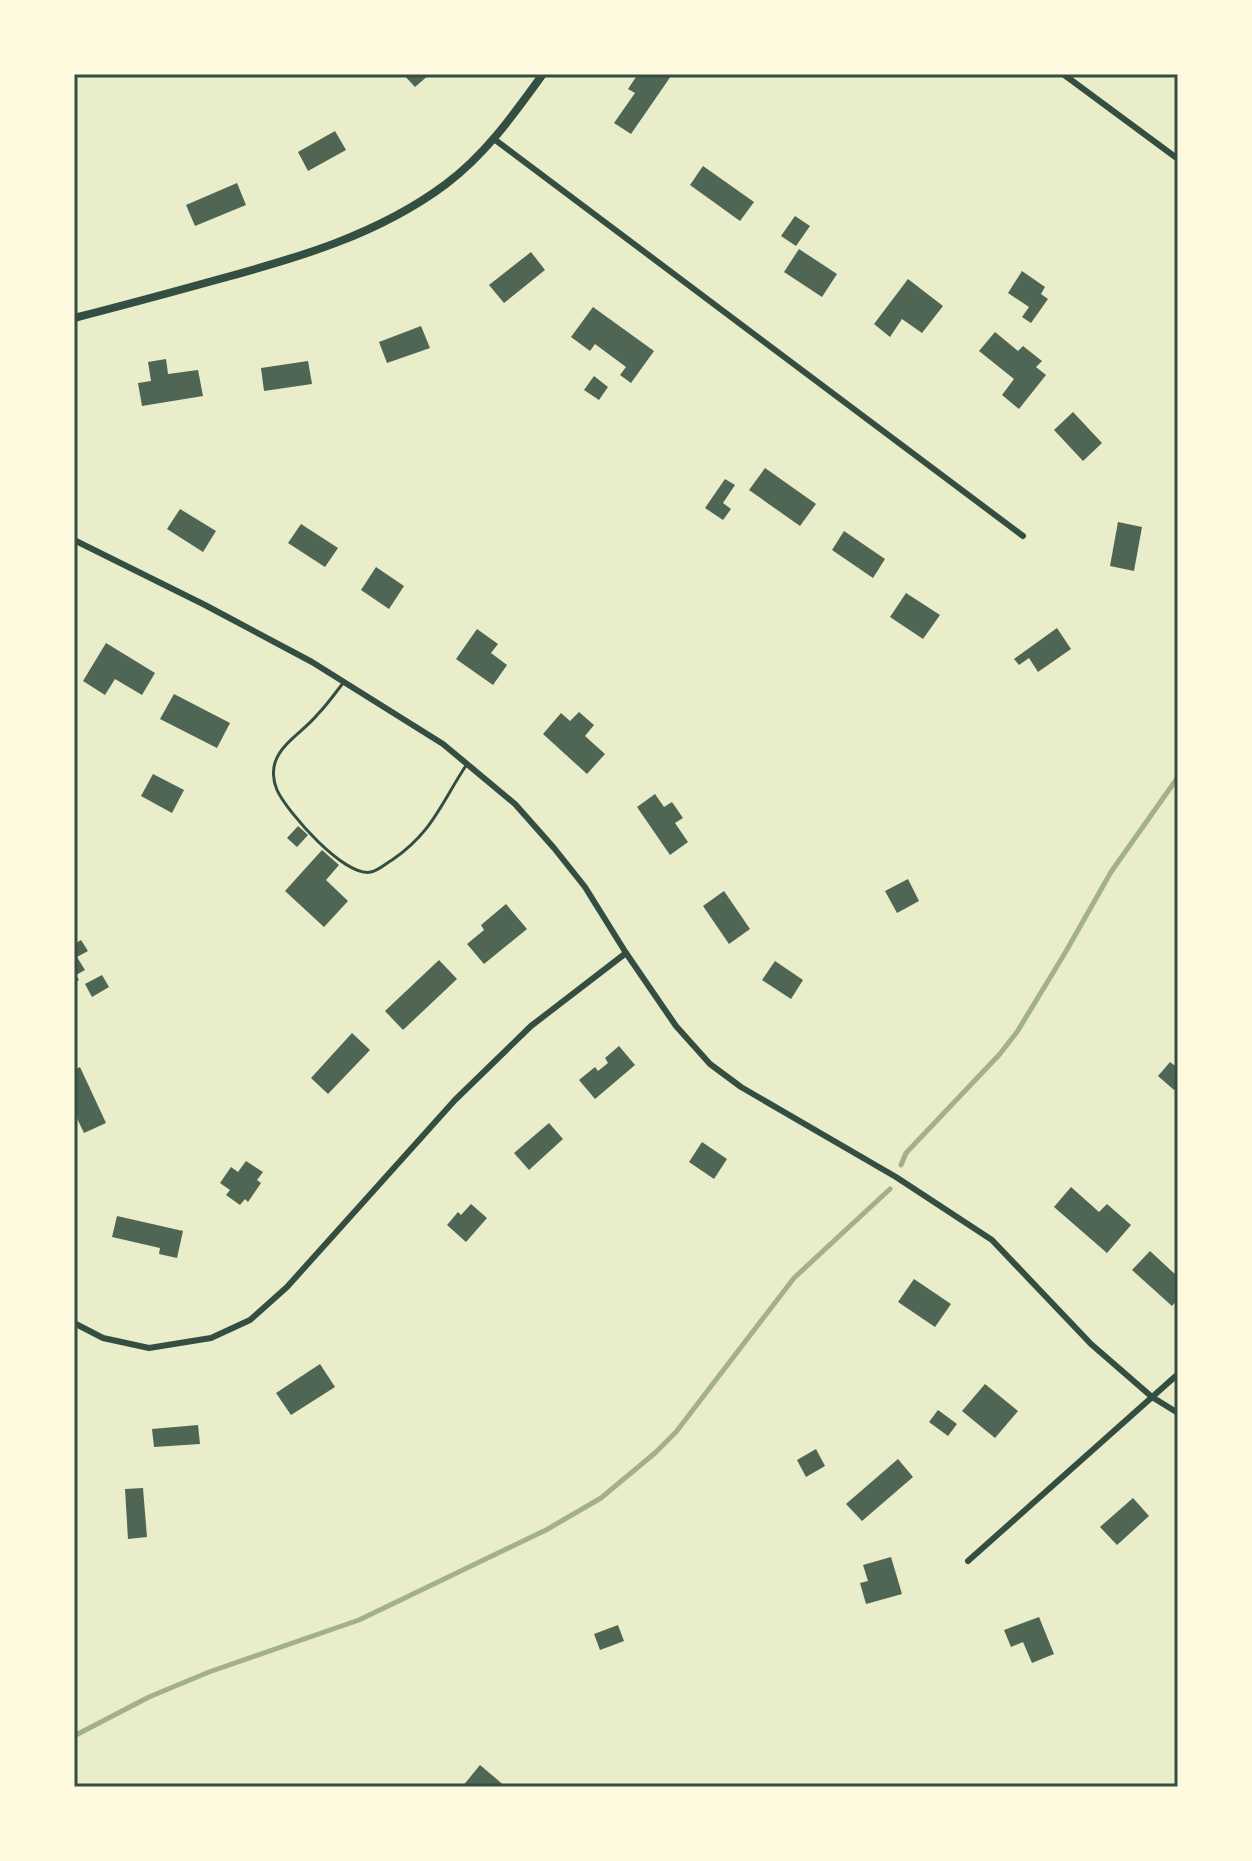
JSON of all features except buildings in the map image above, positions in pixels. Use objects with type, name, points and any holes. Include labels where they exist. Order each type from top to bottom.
[{"type":"street","points":[[74,318],[279,263],[334,245],[385,222],[448,183],[494,139],[543,74]]},
{"type":"street","points":[[1063,74],[1178,159]]},
{"type":"street","points":[[494,139],[1023,536]]},
{"type":"street","points":[[74,540],[312,662],[443,744],[515,804],[554,848],[585,887],[676,1026],[710,1064],[741,1087],[896,1177],[992,1240],[1091,1344],[1152,1397],[1178,1413]]},
{"type":"street","points":[[74,1323],[103,1338],[149,1348],[211,1338],[250,1320],[287,1287],[455,1100],[531,1026],[626,953]]},
{"type":"street","points":[[968,1561],[1178,1374]]},
{"type":"lane","points":[[344,682],[317,716],[280,752],[273,773],[276,788],[287,806],[325,848],[348,866],[368,873],[404,852],[440,811],[467,763]]},
{"type":"waterway","points":[[901,1165],[906,1153],[1017,1032],[1111,872],[1178,777]]},
{"type":"waterway","points":[[74,1736],[149,1697],[209,1672],[359,1620],[546,1530],[601,1498],[676,1432],[794,1278],[890,1189]]}]
